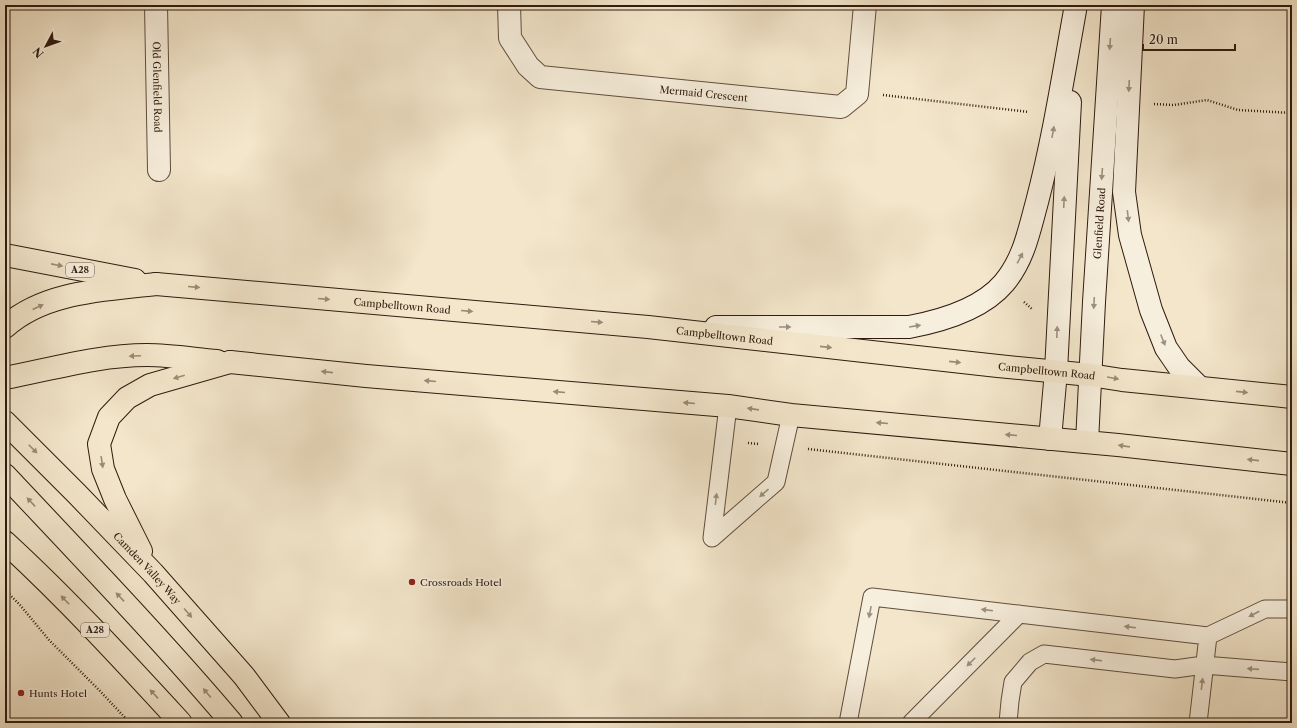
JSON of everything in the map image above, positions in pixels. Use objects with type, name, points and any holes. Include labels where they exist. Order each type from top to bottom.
[{"type":"main road","name":"Old Glenfield Road","points":[[156,5],[158,170]]},
{"type":"main road","name":"Mermaid Crescent","points":[[510,5],[510,38],[528,66],[540,78],[840,107],[857,94],[865,5]]},
{"type":"main road","points":[[648,327],[909,327],[928,324],[967,310],[982,301],[1003,284],[1016,266],[1025,248],[1047,164],[1076,5]]},
{"type":"main road","points":[[1050,439],[1056,371],[1076,5]]},
{"type":"main road","name":"Glenfield Road","points":[[1087,442],[1113,5]]},
{"type":"main road","points":[[1133,5],[1124,192],[1130,235],[1151,310],[1166,348],[1179,367],[1198,387]]},
{"type":"main road","name":"A28","points":[[5,255],[156,284]]},
{"type":"main road","points":[[5,327],[13,319],[40,305],[70,295],[156,284]]},
{"type":"main road","name":"Campbelltown Road","points":[[156,284],[648,327],[998,366],[1090,374],[1122,380],[1292,397]]},
{"type":"main road","points":[[5,378],[74,363],[124,356],[148,355],[373,377],[728,406],[791,415],[1087,442],[1292,464]]},
{"type":"main road","points":[[153,573],[115,499],[103,469],[99,444],[109,418],[127,398],[150,385],[230,362]]},
{"type":"main road","name":"Camden Valley Way","points":[[5,422],[153,573],[244,676],[279,723]]},
{"type":"main road","points":[[5,475],[121,597],[194,678],[232,723]]},
{"type":"main road","name":"A28","points":[[5,542],[31,566],[109,645],[181,723]]},
{"type":"lane","points":[[728,406],[712,538],[776,482],[791,415]]},
{"type":"lane","points":[[848,723],[872,597],[1208,636],[1265,609],[1292,609]]},
{"type":"lane","points":[[911,723],[1018,614]]},
{"type":"lane","points":[[1198,723],[1208,636]]},
{"type":"lane","points":[[1008,723],[1013,682],[1030,662],[1044,654],[1175,669],[1204,665],[1292,672]]},
{"type":"path","points":[[878,94],[1036,112]]},
{"type":"path","points":[[1151,104],[1174,104],[1207,100],[1238,110],[1292,113]]},
{"type":"path","points":[[724,441],[784,446],[1292,503]]},
{"type":"path","points":[[5,590],[20,605],[49,640],[130,723]]},
{"type":"place","name":"Crossroads Hotel","points":[[412,582]]},
{"type":"place","name":"Hunts Hotel","points":[[21,693]]}]
